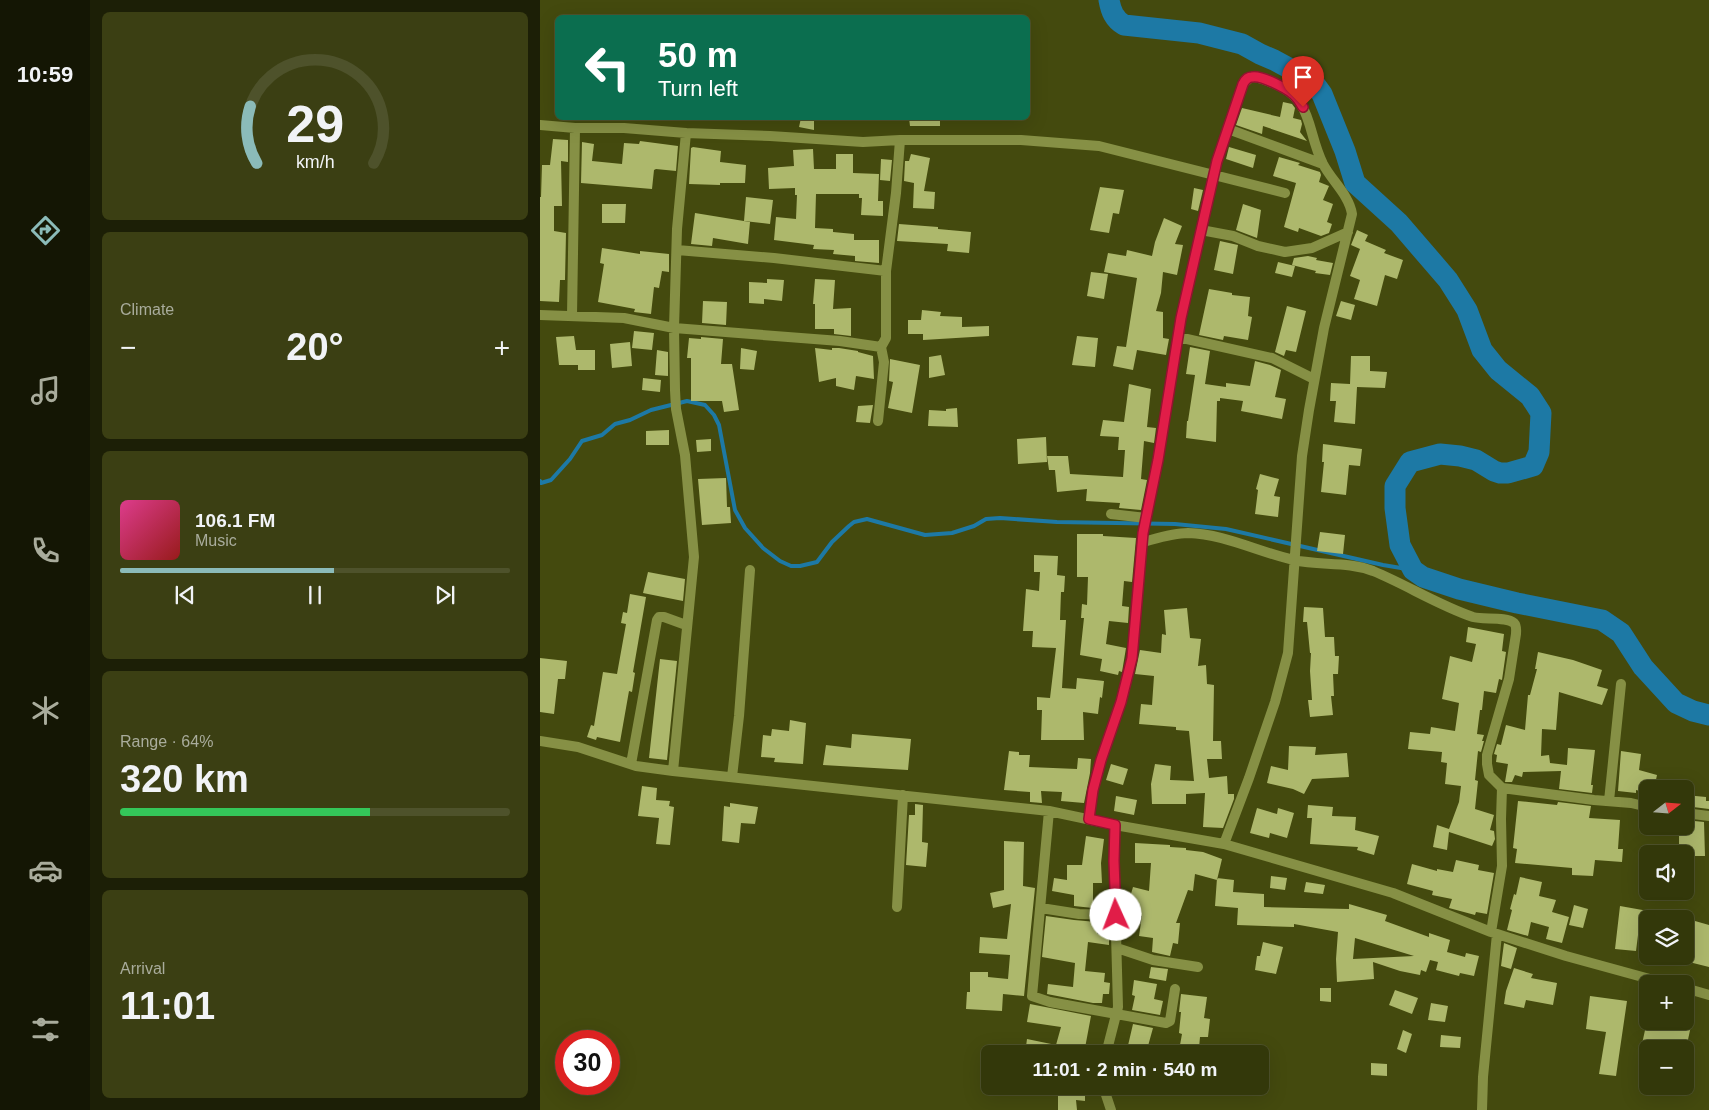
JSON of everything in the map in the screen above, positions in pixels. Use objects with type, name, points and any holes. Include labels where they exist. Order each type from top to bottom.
[{"type":"street","points":[[1089,819],[1093,790],[1101,760],[1121,702],[1132,658],[1143,537],[1158,460],[1178,337],[1201,230],[1217,161],[1243,84],[1251,77],[1258,77],[1285,88],[1297,98],[1303,107],[1323,164],[1349,204],[1352,214],[1324,328],[1302,456],[1288,652],[1283,674],[1249,778],[1224,844]]},
{"type":"street","points":[[540,125],[863,142],[900,140],[1021,140],[1099,146],[1285,193]]},
{"type":"street","points":[[572,316],[575,128]]},
{"type":"street","points":[[1228,130],[1323,164]]},
{"type":"street","points":[[673,772],[678,734],[686,625],[693,571],[694,543],[674,390],[677,250],[686,133]]},
{"type":"street","points":[[878,421],[884,362],[881,347],[886,338],[886,271],[896,193],[900,140]]},
{"type":"street","points":[[1201,230],[1233,236],[1258,246],[1285,252],[1312,248],[1348,232]]},
{"type":"street","points":[[677,250],[774,258],[886,271]]},
{"type":"street","points":[[540,315],[624,318],[674,328],[840,341],[881,347]]},
{"type":"street","points":[[1178,337],[1272,358],[1314,379]]},
{"type":"street","points":[[1111,514],[1146,520]]},
{"type":"street","points":[[1143,537],[1188,533],[1232,540],[1346,564],[1370,570],[1390,578],[1435,601],[1475,617],[1514,623],[1516,634],[1509,679],[1487,759],[1490,775],[1502,788],[1639,805]]},
{"type":"street","points":[[732,777],[740,716],[750,570]]},
{"type":"street","points":[[631,764],[657,620],[659,617],[664,617],[686,625]]},
{"type":"street","points":[[1609,802],[1621,684]]},
{"type":"street","points":[[540,741],[578,747],[631,764],[673,772],[1050,811],[1115,825],[1224,844],[1393,893],[1494,933],[1566,956],[1639,976]]},
{"type":"street","points":[[1482,1110],[1494,933],[1502,866],[1502,788]]},
{"type":"street","points":[[897,907],[903,795]]},
{"type":"street","points":[[1050,811],[1032,996],[1050,1002],[1168,1022],[1170,1021],[1175,989]]},
{"type":"street","points":[[1694,814],[1709,816]]},
{"type":"street","points":[[1108,1045],[1117,1013],[1115,825]]},
{"type":"street","points":[[1041,908],[1079,914],[1116,915]]},
{"type":"street","points":[[1117,948],[1153,960],[1198,967]]},
{"type":"street","points":[[1694,990],[1709,994]]},
{"type":"street","points":[[1106,1095],[1110,1110]]},
{"type":"building","points":[[1283,102],[1292,104],[1295,108],[1293,118],[1301,120],[1300,132],[1307,141],[1263,126],[1262,134],[1236,125],[1242,108],[1280,117]]},
{"type":"building","points":[[801,120],[814,120],[814,130],[799,127]]},
{"type":"building","points":[[909,120],[940,120],[940,126],[910,126]]},
{"type":"building","points":[[553,139],[568,140],[568,162],[561,161],[562,206],[554,206],[554,231],[566,233],[565,280],[560,280],[559,302],[540,301],[540,197],[542,165],[550,165]]},
{"type":"building","points":[[640,141],[678,146],[676,171],[654,170],[652,189],[581,183],[582,142],[594,144],[592,161],[622,164],[624,143],[639,144]]},
{"type":"building","points":[[1229,147],[1256,155],[1253,168],[1226,159]]},
{"type":"building","points":[[691,148],[721,151],[720,162],[746,165],[745,183],[720,183],[720,185],[689,184]]},
{"type":"building","points":[[813,149],[814,169],[836,169],[836,154],[853,154],[853,173],[879,174],[878,201],[883,201],[883,216],[861,215],[862,198],[859,198],[859,194],[816,194],[815,228],[833,229],[833,232],[854,234],[854,240],[879,240],[879,263],[855,261],[855,256],[833,254],[834,250],[813,249],[814,245],[774,240],[776,217],[796,219],[797,195],[795,195],[795,188],[769,189],[768,168],[794,166],[793,150]]},
{"type":"building","points":[[911,154],[930,158],[924,191],[935,192],[934,209],[913,208],[914,183],[904,181],[905,161],[909,161]]},
{"type":"building","points":[[1279,157],[1300,163],[1298,165],[1320,172],[1319,182],[1329,186],[1323,200],[1333,204],[1327,222],[1332,224],[1329,233],[1321,236],[1299,228],[1298,232],[1284,227],[1296,183],[1273,176]]},
{"type":"building","points":[[881,159],[892,160],[890,181],[880,180]]},
{"type":"building","points":[[1100,187],[1124,190],[1119,214],[1113,213],[1109,233],[1090,230]]},
{"type":"building","points":[[1194,188],[1203,190],[1198,211],[1191,209]]},
{"type":"building","points":[[746,197],[773,200],[770,224],[744,221]]},
{"type":"building","points":[[602,204],[626,204],[625,223],[602,223]]},
{"type":"building","points":[[1243,204],[1261,210],[1257,238],[1236,230]]},
{"type":"building","points":[[695,213],[750,222],[748,244],[713,238],[712,246],[691,244]]},
{"type":"building","points":[[1164,218],[1182,226],[1175,244],[1183,245],[1177,275],[1163,272],[1161,293],[1156,311],[1163,312],[1163,338],[1169,339],[1166,355],[1137,350],[1133,370],[1113,366],[1117,346],[1126,347],[1137,278],[1104,272],[1108,253],[1126,256],[1127,250],[1152,256]]},
{"type":"building","points":[[899,224],[971,232],[969,253],[947,251],[948,244],[897,241]]},
{"type":"building","points":[[1357,230],[1368,235],[1365,241],[1386,250],[1384,253],[1403,260],[1397,279],[1385,275],[1377,306],[1354,299],[1360,280],[1350,276],[1360,249],[1351,245]]},
{"type":"building","points":[[1220,241],[1238,245],[1233,274],[1214,270]]},
{"type":"building","points":[[602,248],[640,254],[640,251],[669,254],[669,272],[662,271],[659,288],[654,287],[651,314],[634,312],[635,309],[598,302],[604,264],[600,263]]},
{"type":"building","points":[[1308,256],[1317,258],[1316,260],[1333,263],[1330,275],[1315,273],[1316,271],[1292,265],[1294,258]]},
{"type":"building","points":[[1278,262],[1295,266],[1292,277],[1275,273]]},
{"type":"building","points":[[1091,272],[1108,274],[1104,299],[1087,296]]},
{"type":"building","points":[[767,279],[784,280],[782,301],[764,299],[764,304],[749,303],[749,282],[767,283]]},
{"type":"building","points":[[815,279],[835,280],[833,309],[851,308],[851,336],[834,334],[834,329],[815,329],[815,304],[813,304]]},
{"type":"building","points":[[1209,289],[1250,297],[1248,316],[1252,317],[1248,340],[1224,336],[1223,340],[1199,335]]},
{"type":"building","points":[[703,301],[727,302],[726,325],[702,323]]},
{"type":"building","points":[[1341,301],[1355,305],[1351,320],[1336,316]]},
{"type":"building","points":[[1287,306],[1306,311],[1296,352],[1286,350],[1284,356],[1275,352]]},
{"type":"building","points":[[922,310],[941,312],[940,316],[962,317],[962,327],[989,326],[989,336],[923,340],[923,334],[908,334],[908,320],[921,320]]},
{"type":"building","points":[[634,331],[654,333],[652,350],[632,348]]},
{"type":"building","points":[[574,336],[576,350],[595,350],[595,370],[578,370],[578,365],[559,365],[556,337]]},
{"type":"building","points":[[1077,336],[1098,338],[1095,367],[1072,365]]},
{"type":"building","points":[[701,337],[723,339],[721,364],[732,364],[739,410],[724,412],[722,401],[691,401],[691,358],[687,358],[689,338],[701,339]]},
{"type":"building","points":[[630,342],[632,366],[612,368],[610,344]]},
{"type":"building","points":[[1190,347],[1210,351],[1205,384],[1226,387],[1226,383],[1250,386],[1255,361],[1281,370],[1275,397],[1286,399],[1282,419],[1241,411],[1243,401],[1220,398],[1220,401],[1217,401],[1216,442],[1186,438],[1195,375],[1186,374]]},
{"type":"building","points":[[741,348],[757,351],[754,370],[740,369]]},
{"type":"building","points":[[815,348],[832,350],[832,348],[839,348],[873,356],[874,379],[856,376],[854,390],[836,386],[836,378],[819,382]]},
{"type":"building","points":[[657,350],[668,352],[668,376],[655,375]]},
{"type":"building","points":[[941,355],[945,375],[929,378],[929,357]]},
{"type":"building","points":[[1351,356],[1370,356],[1370,371],[1387,372],[1385,388],[1357,387],[1355,424],[1334,422],[1336,401],[1330,401],[1331,383],[1350,384]]},
{"type":"building","points":[[890,359],[920,365],[912,413],[888,408],[893,382],[889,381]]},
{"type":"building","points":[[643,378],[661,380],[660,392],[642,390]]},
{"type":"building","points":[[1129,384],[1151,389],[1147,427],[1156,428],[1154,443],[1144,441],[1141,479],[1147,480],[1141,510],[1119,508],[1120,503],[1086,501],[1087,489],[1057,492],[1055,470],[1049,470],[1047,456],[1068,456],[1070,474],[1123,477],[1125,450],[1118,450],[1119,437],[1100,436],[1103,420],[1124,422]]},
{"type":"building","points":[[873,405],[870,423],[856,422],[858,406]]},
{"type":"building","points":[[957,408],[958,427],[928,426],[929,410],[946,411],[946,409]]},
{"type":"building","points":[[669,430],[669,445],[646,445],[646,431]]},
{"type":"building","points":[[1046,437],[1047,462],[1018,464],[1017,439]]},
{"type":"building","points":[[711,439],[711,451],[697,452],[696,440]]},
{"type":"building","points":[[1323,444],[1362,449],[1360,466],[1349,465],[1346,495],[1321,492],[1324,462],[1322,462]]},
{"type":"building","points":[[1260,474],[1279,479],[1274,496],[1280,497],[1278,517],[1255,514],[1258,490],[1256,489]]},
{"type":"building","points":[[726,478],[727,507],[730,507],[731,523],[702,525],[698,479]]},
{"type":"building","points":[[1320,532],[1345,535],[1343,554],[1317,551]]},
{"type":"building","points":[[1077,534],[1103,534],[1103,536],[1136,538],[1132,582],[1124,581],[1122,606],[1129,607],[1128,623],[1109,621],[1106,644],[1126,648],[1122,672],[1119,671],[1118,675],[1100,671],[1102,659],[1080,655],[1084,618],[1081,618],[1082,604],[1087,605],[1088,577],[1077,577]]},
{"type":"building","points":[[1034,555],[1058,556],[1057,575],[1065,576],[1064,592],[1061,592],[1060,620],[1066,620],[1062,688],[1076,689],[1077,678],[1104,681],[1098,714],[1083,712],[1084,740],[1041,740],[1042,710],[1037,710],[1037,697],[1050,698],[1056,648],[1032,647],[1033,631],[1023,631],[1026,589],[1039,591],[1040,572],[1034,572]]},
{"type":"building","points":[[648,572],[685,579],[683,601],[643,593]]},
{"type":"building","points":[[630,594],[646,597],[633,672],[635,673],[632,692],[629,691],[620,742],[597,737],[596,740],[587,737],[591,725],[594,726],[603,672],[617,674],[626,624],[621,623],[623,612],[627,613]]},
{"type":"building","points":[[1304,607],[1323,608],[1325,637],[1334,637],[1335,656],[1339,656],[1338,674],[1333,674],[1334,696],[1331,696],[1333,715],[1310,717],[1308,700],[1312,700],[1311,653],[1307,622],[1303,622]]},
{"type":"building","points":[[1187,608],[1190,638],[1201,639],[1198,666],[1206,665],[1207,684],[1214,685],[1213,741],[1221,741],[1222,759],[1207,759],[1209,778],[1227,776],[1228,794],[1234,794],[1234,799],[1223,828],[1203,827],[1205,793],[1186,794],[1186,804],[1152,804],[1151,784],[1155,764],[1171,766],[1170,780],[1194,781],[1189,731],[1176,730],[1176,727],[1139,724],[1141,704],[1152,705],[1154,676],[1135,674],[1140,650],[1161,653],[1162,634],[1166,635],[1164,610]]},
{"type":"building","points":[[1468,627],[1504,634],[1502,651],[1506,652],[1502,680],[1499,679],[1496,693],[1484,691],[1477,734],[1484,735],[1482,741],[1484,741],[1481,752],[1478,751],[1475,780],[1478,781],[1475,809],[1494,815],[1490,830],[1494,831],[1495,839],[1492,846],[1449,832],[1447,850],[1433,847],[1437,825],[1449,829],[1459,802],[1461,786],[1445,784],[1447,763],[1441,762],[1442,752],[1408,749],[1410,732],[1430,734],[1431,727],[1455,731],[1459,703],[1442,699],[1450,656],[1472,662],[1476,644],[1466,642]]},
{"type":"building","points":[[1538,652],[1573,660],[1602,670],[1597,686],[1608,689],[1602,705],[1559,692],[1556,730],[1542,729],[1541,756],[1549,755],[1550,763],[1567,765],[1568,748],[1595,750],[1591,785],[1593,785],[1592,793],[1559,789],[1561,771],[1523,772],[1522,777],[1515,775],[1512,782],[1505,782],[1508,764],[1496,762],[1497,755],[1494,754],[1497,744],[1501,745],[1506,725],[1525,730],[1528,695],[1530,695],[1537,669],[1535,669]]},
{"type":"building","points":[[540,658],[567,661],[565,679],[558,679],[554,714],[540,712]]},
{"type":"building","points":[[660,659],[677,661],[667,760],[649,758]]},
{"type":"building","points":[[790,720],[806,723],[803,764],[774,762],[775,758],[761,757],[763,735],[771,736],[772,729],[789,731]]},
{"type":"building","points":[[852,734],[911,739],[908,770],[823,765],[826,745],[851,748]]},
{"type":"building","points":[[1289,746],[1316,747],[1315,755],[1347,753],[1349,777],[1312,779],[1304,794],[1293,789],[1267,783],[1271,766],[1288,770]]},
{"type":"building","points":[[1009,751],[1019,752],[1019,755],[1030,755],[1029,767],[1077,769],[1078,758],[1091,759],[1084,803],[1061,801],[1062,792],[1041,791],[1042,803],[1030,802],[1030,792],[1004,790]]},
{"type":"building","points":[[1621,751],[1641,754],[1639,770],[1657,775],[1656,780],[1639,780],[1639,791],[1636,790],[1636,793],[1618,791]]},
{"type":"building","points":[[1111,764],[1128,769],[1123,785],[1106,780]]},
{"type":"building","points":[[642,786],[657,788],[656,800],[670,801],[669,806],[674,807],[670,845],[656,844],[659,818],[638,816]]},
{"type":"building","points":[[1116,796],[1137,800],[1134,815],[1114,811]]},
{"type":"building","points":[[1694,796],[1706,797],[1706,801],[1709,801],[1709,809],[1694,807]]},
{"type":"building","points":[[1518,801],[1557,805],[1558,802],[1591,806],[1589,818],[1620,820],[1618,849],[1623,849],[1622,862],[1595,860],[1593,876],[1572,875],[1572,868],[1515,863],[1517,849],[1513,848]]},
{"type":"building","points":[[730,803],[758,807],[755,824],[741,823],[739,843],[722,841],[724,806],[730,807]]},
{"type":"building","points":[[915,804],[923,805],[922,842],[928,843],[926,867],[906,865],[909,815],[915,815]]},
{"type":"building","points":[[1308,805],[1333,807],[1332,816],[1356,817],[1355,830],[1379,836],[1374,855],[1357,850],[1358,847],[1310,844],[1312,818],[1307,818]]},
{"type":"building","points":[[1257,808],[1277,814],[1278,808],[1294,813],[1287,838],[1270,833],[1269,838],[1250,833]]},
{"type":"building","points":[[1694,821],[1704,822],[1705,856],[1694,856],[1694,845],[1679,845],[1679,835],[1694,835]]},
{"type":"building","points":[[1086,836],[1104,839],[1101,863],[1102,883],[1093,883],[1093,908],[1074,906],[1074,895],[1052,891],[1054,878],[1067,880],[1067,865],[1082,865]]},
{"type":"building","points":[[1004,841],[1024,842],[1023,886],[1035,888],[1024,996],[1003,994],[1002,1011],[966,1009],[967,992],[970,992],[970,972],[988,972],[988,977],[1008,979],[1010,955],[979,953],[980,937],[1007,939],[1011,904],[993,908],[990,893],[1004,890]]},
{"type":"building","points":[[1135,843],[1170,845],[1170,847],[1186,848],[1186,850],[1203,852],[1222,859],[1217,880],[1195,874],[1193,891],[1188,890],[1176,923],[1180,923],[1178,944],[1173,943],[1170,956],[1152,952],[1153,938],[1139,936],[1142,916],[1126,911],[1133,887],[1149,891],[1151,863],[1135,863]]},
{"type":"building","points":[[1456,860],[1479,865],[1478,870],[1494,873],[1487,914],[1476,912],[1475,915],[1449,908],[1452,899],[1432,895],[1433,891],[1407,884],[1412,864],[1437,871],[1437,869],[1453,872]]},
{"type":"building","points":[[1271,876],[1287,878],[1285,890],[1270,888]]},
{"type":"building","points":[[1520,877],[1542,882],[1539,896],[1556,900],[1552,912],[1569,917],[1562,943],[1546,939],[1549,927],[1531,922],[1528,936],[1507,930],[1512,910],[1510,909],[1514,894],[1516,895]]},
{"type":"building","points":[[1217,878],[1234,880],[1233,892],[1264,894],[1264,907],[1349,909],[1349,904],[1387,915],[1385,921],[1429,937],[1429,933],[1450,940],[1447,952],[1465,957],[1466,953],[1479,956],[1474,976],[1460,973],[1459,976],[1436,970],[1438,962],[1430,960],[1426,972],[1421,970],[1420,975],[1373,962],[1374,979],[1337,982],[1338,932],[1294,924],[1294,927],[1237,925],[1238,908],[1215,906]],"holes":[[[1355,938],[1414,956],[1353,959]]]},
{"type":"building","points":[[1306,882],[1325,885],[1323,894],[1304,892]]},
{"type":"building","points":[[1574,905],[1588,909],[1583,928],[1569,925]]},
{"type":"building","points":[[1620,906],[1642,910],[1639,910],[1636,951],[1615,949]]},
{"type":"building","points":[[1046,916],[1097,922],[1097,934],[1109,936],[1109,945],[1088,942],[1085,971],[1105,973],[1104,982],[1110,983],[1109,994],[1103,994],[1102,1003],[1047,994],[1048,984],[1073,987],[1075,963],[1042,957]]},
{"type":"building","points":[[1694,921],[1709,925],[1709,967],[1694,963]]},
{"type":"building","points":[[1263,942],[1283,947],[1276,974],[1255,970],[1257,956],[1260,956]]},
{"type":"building","points":[[1504,943],[1517,948],[1511,969],[1501,966]]},
{"type":"building","points":[[1151,967],[1168,969],[1166,981],[1149,978]]},
{"type":"building","points":[[1514,968],[1533,974],[1531,978],[1557,983],[1553,1005],[1526,1000],[1524,1008],[1504,1004],[1506,991]]},
{"type":"building","points":[[1134,980],[1157,984],[1154,999],[1163,1001],[1160,1015],[1132,1010],[1135,996],[1132,995]]},
{"type":"building","points":[[1320,988],[1331,988],[1331,1002],[1320,1001]]},
{"type":"building","points":[[1395,990],[1418,998],[1412,1014],[1389,1005]]},
{"type":"building","points":[[1181,994],[1207,997],[1204,1018],[1210,1019],[1208,1037],[1200,1037],[1199,1045],[1180,1045],[1182,1034],[1179,1033],[1181,1012],[1179,1012]]},
{"type":"building","points":[[1590,996],[1627,1001],[1616,1076],[1599,1074],[1606,1032],[1586,1029]]},
{"type":"building","points":[[1431,1003],[1448,1006],[1445,1022],[1428,1020]]},
{"type":"building","points":[[1030,1004],[1091,1016],[1086,1045],[1056,1045],[1061,1027],[1027,1022]]},
{"type":"building","points":[[1133,1024],[1153,1028],[1148,1045],[1128,1045]]},
{"type":"building","points":[[1403,1030],[1412,1034],[1406,1053],[1397,1049]]},
{"type":"building","points":[[1645,1030],[1690,1030],[1688,1040],[1643,1040]]},
{"type":"building","points":[[1441,1035],[1461,1037],[1460,1048],[1440,1047]]},
{"type":"building","points":[[1027,1039],[1056,1045],[1026,1045]]},
{"type":"building","points":[[1371,1063],[1387,1064],[1387,1076],[1371,1075]]},
{"type":"building","points":[[1058,1095],[1085,1095],[1085,1101],[1076,1100],[1077,1110],[1058,1110]]},
{"type":"waterway","points":[[1109,0],[1114,14],[1124,25],[1199,33],[1242,44],[1314,83],[1322,94],[1345,151],[1355,183],[1399,223],[1448,280],[1467,310],[1482,350],[1498,370],[1530,396],[1541,413],[1539,452],[1533,466],[1508,473],[1500,473],[1476,460],[1440,454],[1410,462],[1395,486],[1395,508],[1400,545],[1413,570],[1423,577],[1459,589],[1602,620],[1621,633],[1643,667],[1676,703],[1693,711],[1709,715]]},
{"type":"waterway","points":[[540,481],[541,483],[551,480],[570,459],[582,441],[602,435],[615,424],[630,420],[651,410],[687,401],[705,405],[714,415],[719,425],[735,510],[745,528],[763,548],[780,561],[791,566],[817,562],[832,542],[849,526],[854,522],[867,519],[925,535],[952,533],[974,526],[986,519],[1000,518],[1057,522],[1175,524],[1226,529],[1383,565],[1413,570]]},
{"type":"route","points":[[1116,915],[1115,825],[1089,819],[1093,790],[1101,760],[1121,702],[1132,658],[1143,533],[1158,460],[1181,318],[1201,230],[1217,161],[1246,79],[1258,77],[1285,88],[1297,98],[1303,107]]}]
